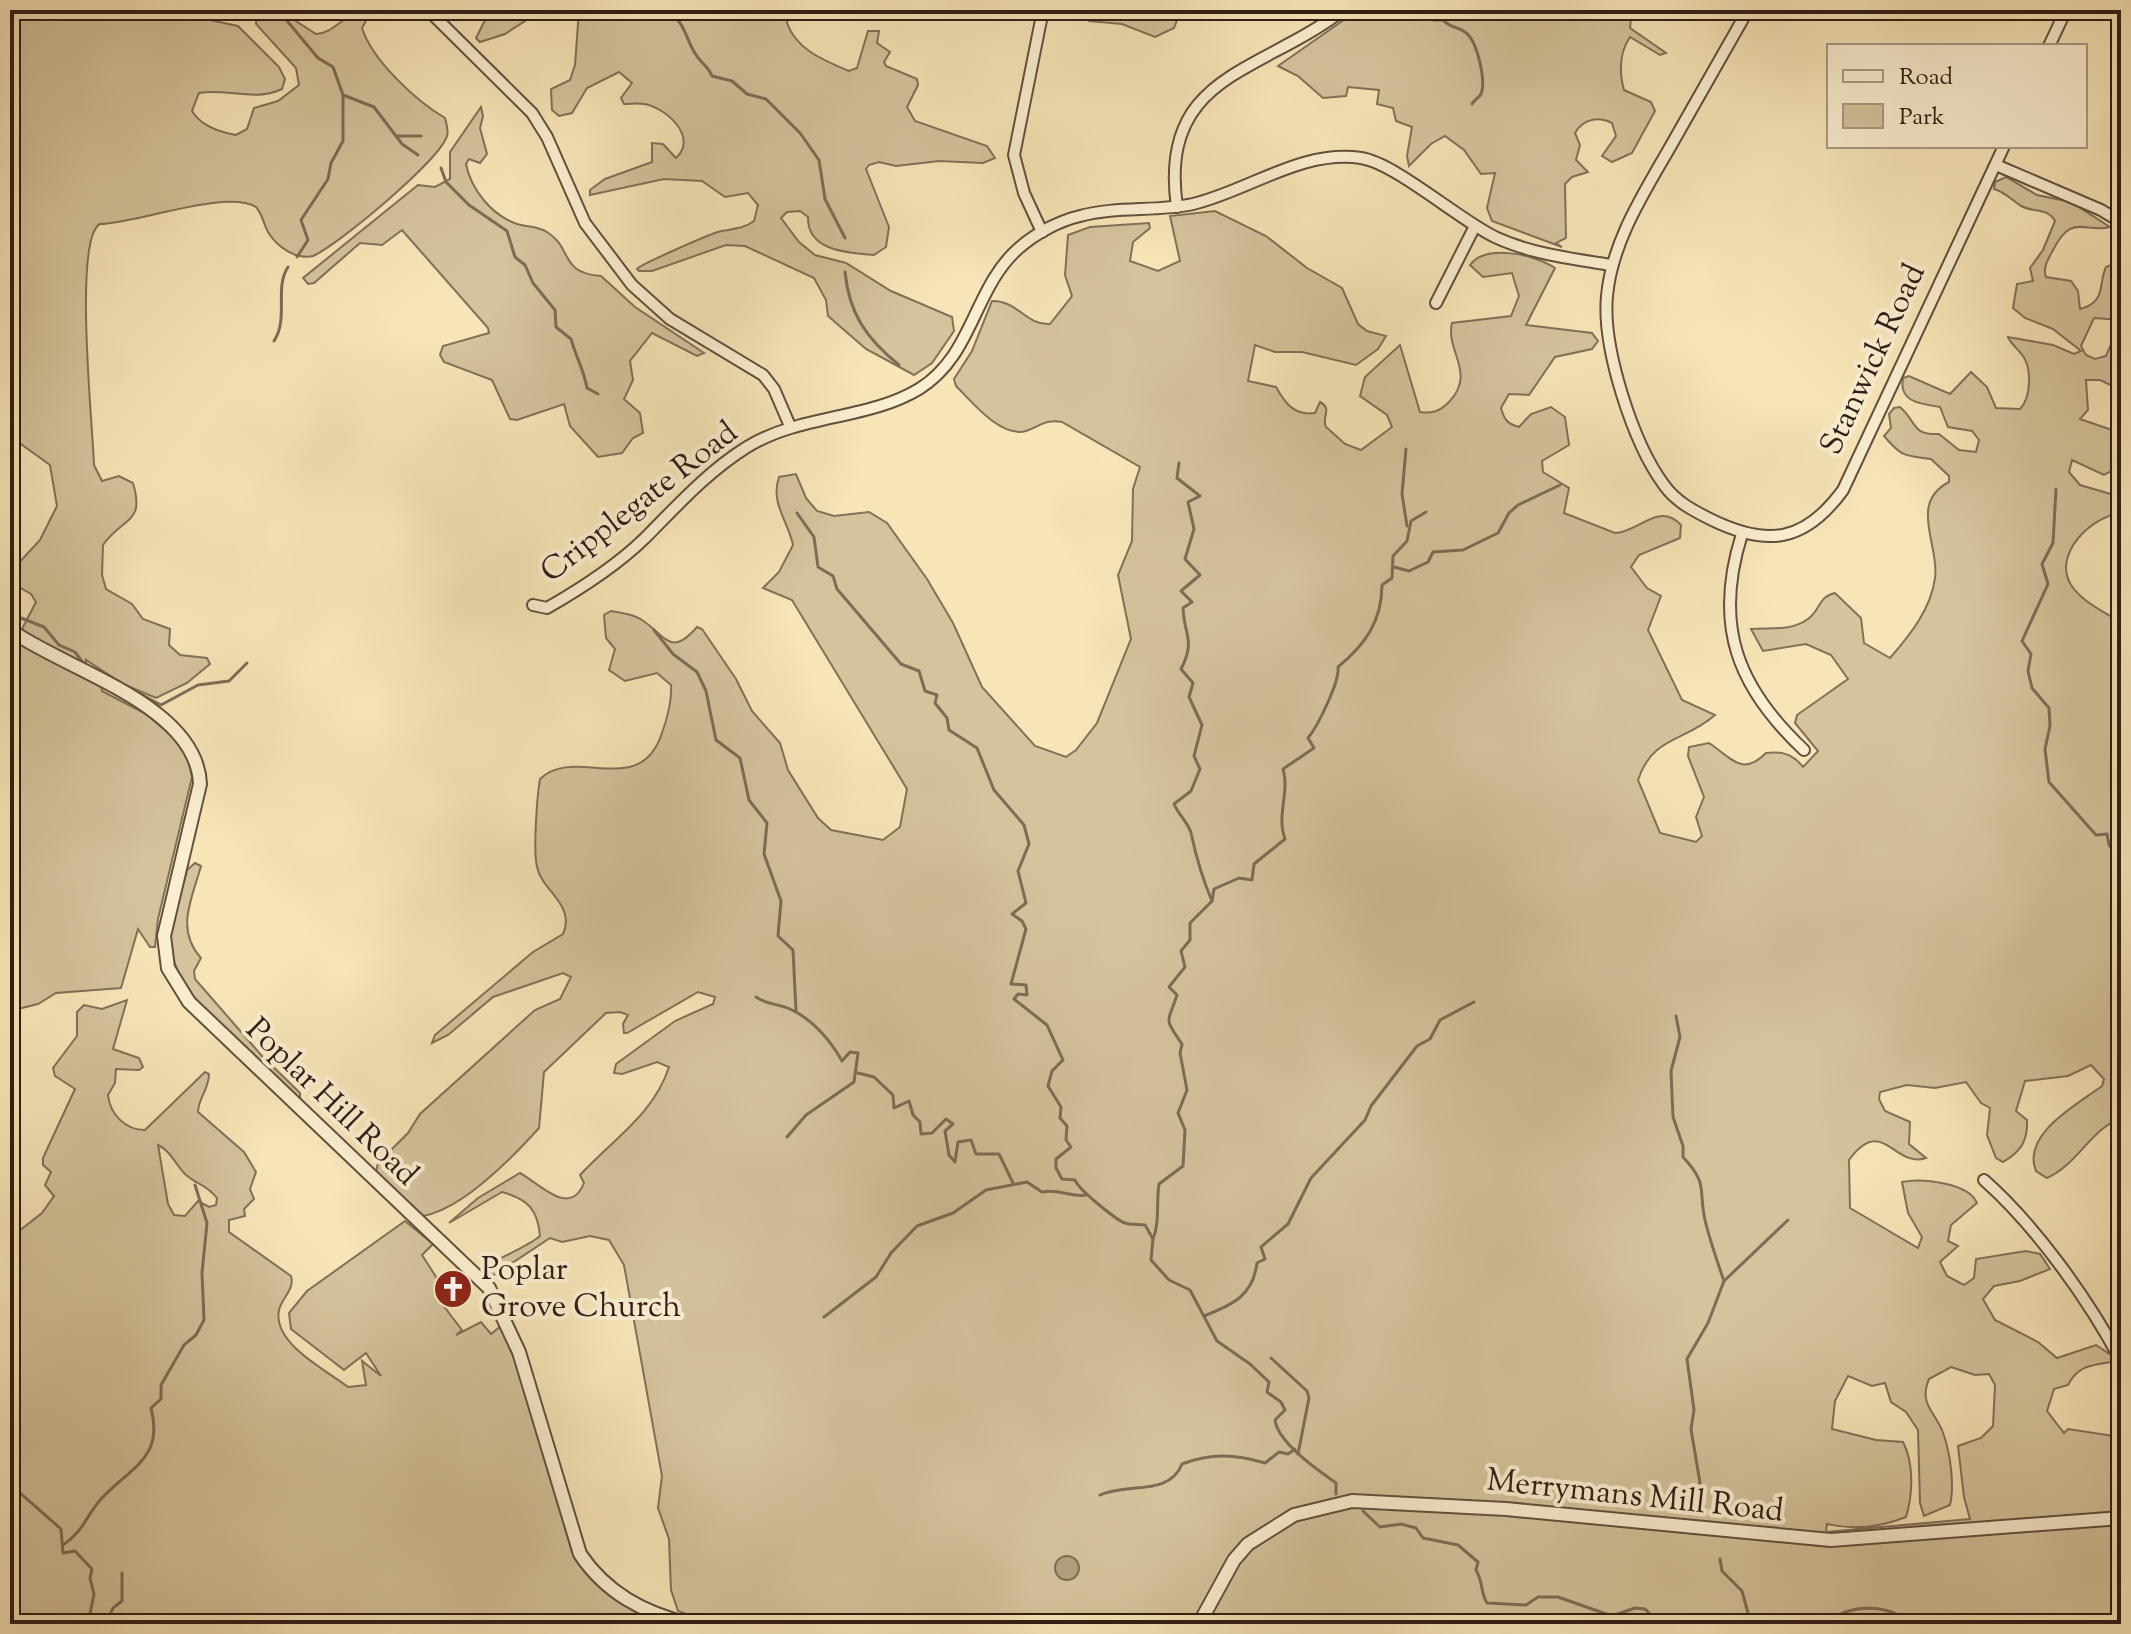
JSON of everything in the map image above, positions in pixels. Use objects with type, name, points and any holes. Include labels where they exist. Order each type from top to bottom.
[{"type":"street","points":[[428,10],[532,113],[547,137],[585,223],[632,285],[670,319],[763,375],[774,389],[790,426]]},
{"type":"street","points":[[1042,232],[1024,193],[1014,155],[1043,10]]},
{"type":"street","points":[[1177,207],[1173,163],[1176,146],[1190,113],[1232,75],[1343,10]]},
{"type":"street","points":[[1748,10],[1636,207],[1611,265],[1606,315],[1609,353],[1655,471],[1682,503],[1742,534],[1730,586],[1735,643],[1742,669],[1771,720],[1804,750]]},
{"type":"street","points":[[2050,44],[2066,10]]},
{"type":"street","name":"Stanwick Road","points":[[1742,534],[1773,537],[1798,530],[1821,516],[1843,490],[2003,148]]},
{"type":"street","name":"Cripplegate Road","points":[[533,605],[547,608],[585,586],[622,558],[686,494],[749,446],[790,426],[887,402],[933,379],[964,344],[995,275],[1018,249],[1042,232],[1067,220],[1095,213],[1177,207],[1232,191],[1306,162],[1342,156],[1374,160],[1475,226],[1509,243],[1542,253],[1611,265]]},
{"type":"street","points":[[1996,165],[2101,210],[2121,222]]},
{"type":"street","points":[[1436,303],[1475,226]]},
{"type":"street","name":"Poplar Hill Road","points":[[10,630],[149,709],[187,742],[196,760],[200,784],[164,936],[165,959],[176,985],[242,1056],[486,1285],[497,1301],[519,1352],[580,1554],[596,1576],[627,1600],[655,1614],[689,1624]]},
{"type":"street","points":[[1984,1180],[2019,1214],[2081,1298],[2121,1361]]},
{"type":"street","name":"Merrymans Mill Road","points":[[1199,1624],[1234,1560],[1248,1544],[1277,1523],[1307,1510],[1352,1501],[1506,1509],[1831,1540],[2121,1518]]},
{"type":"street","points":[[779,1624],[845,1621],[912,1624]]},
{"type":"green space","points":[[10,10],[206,10],[205,19],[238,26],[279,67],[285,79],[282,89],[272,93],[199,93],[192,111],[200,121],[211,128],[236,135],[247,129],[254,108],[278,101],[299,85],[296,68],[256,24],[257,10],[280,11],[316,34],[354,13],[372,10],[362,28],[375,53],[409,90],[445,118],[448,131],[440,148],[408,182],[343,236],[313,256],[294,254],[276,243],[256,207],[242,203],[203,204],[100,224],[92,237],[88,262],[86,336],[94,465],[102,481],[119,476],[133,483],[136,496],[134,513],[103,545],[102,575],[106,589],[132,604],[143,619],[170,629],[169,645],[180,655],[207,658],[210,664],[187,683],[156,698],[123,684],[86,660],[87,679],[101,686],[102,691],[146,714],[178,741],[187,755],[192,777],[158,919],[155,947],[150,947],[138,929],[121,988],[56,993],[38,1004],[10,1011],[10,623],[21,631],[36,602],[31,594],[10,582],[15,567],[40,540],[57,506],[50,465],[18,442],[10,441]]},
{"type":"green space","points":[[498,10],[542,10],[505,34],[480,42],[476,38],[484,22]]},
{"type":"green space","points":[[579,10],[802,10],[789,17],[787,23],[798,41],[813,54],[849,71],[857,68],[868,31],[879,31],[877,43],[890,52],[884,62],[886,66],[917,79],[918,85],[907,107],[915,121],[987,146],[995,158],[983,163],[939,161],[896,166],[879,162],[869,165],[866,169],[889,227],[886,247],[874,255],[841,251],[822,243],[809,228],[808,217],[800,211],[787,212],[781,218],[799,242],[815,255],[846,263],[891,291],[952,317],[954,331],[932,363],[914,375],[866,349],[828,316],[826,300],[814,278],[745,246],[726,245],[652,271],[637,269],[712,234],[750,224],[754,221],[758,205],[748,193],[725,197],[702,181],[664,179],[590,195],[590,190],[605,179],[652,162],[652,143],[663,144],[676,158],[684,141],[676,124],[661,111],[644,104],[624,104],[621,98],[632,83],[619,72],[587,88],[572,113],[559,116],[552,110],[551,89],[570,80],[575,65]]},
{"type":"green space","points":[[1084,10],[1135,14],[1143,10],[1181,10],[1174,28],[1155,37],[1122,24],[1089,21],[1082,15]]},
{"type":"green space","points":[[1358,10],[1632,10],[1630,28],[1666,53],[1660,55],[1630,37],[1622,56],[1622,83],[1624,90],[1651,102],[1655,111],[1632,153],[1612,162],[1602,156],[1616,136],[1612,123],[1591,120],[1575,133],[1580,145],[1576,160],[1588,172],[1572,177],[1565,184],[1566,238],[1556,243],[1562,247],[1492,221],[1487,208],[1495,173],[1481,174],[1464,150],[1445,136],[1431,144],[1409,166],[1407,156],[1412,127],[1396,121],[1393,108],[1377,104],[1379,90],[1348,87],[1346,96],[1323,98],[1298,76],[1278,66]]},
{"type":"green space","points":[[481,107],[483,116],[480,128],[487,154],[480,163],[469,159],[466,164],[477,192],[491,208],[517,224],[547,232],[555,238],[578,270],[601,276],[635,307],[704,353],[697,356],[652,333],[630,361],[633,380],[624,399],[640,413],[643,433],[633,438],[622,453],[598,457],[570,426],[564,404],[517,420],[510,419],[492,380],[444,362],[440,355],[443,346],[489,333],[488,328],[402,230],[382,245],[360,243],[314,283],[308,284],[303,278],[418,185],[435,187],[450,179],[450,152]]},
{"type":"green space","points":[[2006,177],[2037,195],[2071,202],[2110,227],[2072,228],[2059,239],[2046,264],[2046,277],[2071,281],[2078,291],[2080,309],[2089,306],[2098,297],[2106,267],[2121,262],[2121,320],[2094,318],[2081,346],[2086,355],[2095,359],[2106,356],[2112,342],[2121,343],[2121,390],[2100,380],[2086,380],[2088,410],[2080,419],[2121,433],[2121,466],[2104,475],[2072,460],[2069,472],[2080,485],[2121,497],[2121,513],[2098,521],[2078,538],[2067,561],[2067,573],[2071,585],[2081,597],[2121,623],[2121,1118],[2101,1130],[2058,1172],[2047,1178],[2036,1171],[2034,1157],[2037,1145],[2054,1121],[2102,1086],[2104,1079],[2091,1065],[2068,1076],[2025,1081],[2016,1111],[2027,1120],[2026,1134],[2018,1150],[2003,1162],[1996,1158],[1987,1135],[1990,1108],[1981,1103],[1966,1082],[1935,1088],[1907,1085],[1880,1092],[1879,1099],[1885,1111],[1910,1122],[1909,1144],[1926,1158],[1905,1156],[1880,1142],[1861,1147],[1849,1160],[1850,1208],[1918,1248],[1922,1237],[1908,1213],[1902,1182],[1932,1182],[1965,1191],[1977,1203],[1951,1225],[1948,1241],[1958,1246],[1940,1262],[1947,1276],[1964,1285],[1974,1278],[1976,1259],[2026,1251],[2040,1254],[2050,1269],[2020,1281],[1994,1286],[1983,1299],[1995,1320],[2038,1342],[2057,1358],[2096,1345],[2111,1355],[2111,1362],[2086,1368],[2076,1374],[2068,1385],[2054,1389],[2047,1411],[2064,1433],[2068,1429],[2121,1437],[2121,1624],[688,1624],[686,1614],[678,1611],[671,1590],[669,1539],[658,1508],[662,1476],[624,1265],[609,1240],[590,1236],[562,1242],[550,1238],[491,1277],[485,1276],[480,1271],[483,1268],[540,1236],[537,1219],[530,1206],[502,1192],[449,1223],[478,1198],[520,1173],[554,1195],[571,1198],[578,1193],[584,1183],[580,1175],[643,1113],[669,1067],[657,1062],[622,1074],[614,1073],[616,1064],[675,1021],[713,1004],[715,997],[698,992],[627,1033],[624,1033],[623,1024],[628,1015],[606,1013],[544,1072],[539,1128],[486,1181],[454,1204],[423,1216],[376,1172],[378,1163],[408,1133],[420,1114],[535,1010],[560,999],[571,977],[563,973],[493,997],[448,1035],[432,1043],[435,1035],[533,952],[563,934],[566,924],[562,906],[537,867],[535,836],[540,779],[554,770],[571,767],[623,768],[639,764],[652,753],[662,733],[669,709],[671,685],[657,673],[625,681],[609,670],[615,649],[606,638],[604,615],[611,611],[635,616],[664,638],[675,642],[681,641],[697,627],[702,629],[736,679],[752,711],[780,743],[788,770],[818,818],[831,830],[883,840],[900,827],[907,789],[792,600],[763,588],[779,572],[793,545],[778,504],[779,477],[796,474],[806,498],[817,511],[834,516],[869,512],[887,523],[927,579],[953,623],[982,687],[1035,746],[1066,757],[1076,750],[1097,723],[1131,639],[1118,575],[1132,541],[1133,489],[1140,467],[1062,422],[1047,422],[1026,431],[1007,429],[988,418],[956,386],[954,379],[972,351],[992,301],[1008,304],[1035,321],[1050,324],[1072,296],[1065,275],[1068,235],[1090,227],[1149,223],[1150,228],[1133,242],[1130,261],[1158,271],[1180,261],[1170,216],[1215,211],[1266,236],[1307,268],[1342,288],[1358,324],[1367,331],[1386,336],[1378,349],[1356,365],[1302,352],[1275,352],[1255,345],[1248,381],[1276,387],[1287,403],[1301,412],[1315,413],[1320,402],[1326,407],[1326,427],[1345,444],[1361,450],[1392,427],[1387,415],[1360,396],[1365,377],[1400,345],[1420,412],[1442,408],[1457,391],[1460,381],[1452,323],[1511,316],[1519,296],[1512,273],[1483,277],[1470,265],[1487,254],[1511,253],[1555,268],[1526,325],[1592,333],[1598,341],[1592,349],[1555,357],[1529,395],[1509,394],[1501,408],[1505,418],[1519,427],[1531,414],[1551,407],[1565,417],[1569,445],[1542,461],[1543,472],[1569,488],[1564,513],[1615,533],[1664,516],[1673,518],[1681,525],[1680,538],[1639,555],[1631,567],[1647,588],[1661,596],[1648,630],[1682,700],[1715,715],[1661,747],[1644,765],[1638,780],[1660,833],[1696,842],[1702,836],[1696,817],[1704,797],[1688,756],[1689,747],[1709,743],[1743,764],[1750,764],[1766,753],[1782,753],[1791,756],[1803,767],[1818,751],[1795,723],[1797,715],[1848,679],[1831,655],[1806,644],[1763,651],[1751,629],[1801,623],[1812,615],[1825,597],[1835,593],[1861,618],[1864,643],[1890,658],[1912,631],[1929,600],[1935,566],[1928,513],[1930,501],[1949,482],[1949,476],[1931,459],[1904,454],[1890,443],[1884,436],[1891,428],[1889,414],[1900,407],[1919,430],[1939,434],[1959,450],[1976,452],[1979,440],[1972,431],[1948,427],[1940,407],[1908,397],[1902,386],[1903,378],[1909,376],[1950,394],[1971,372],[1987,387],[1996,408],[2020,409],[2028,391],[2028,368],[2008,337],[2053,345],[2074,354],[2081,351],[2053,329],[2025,318],[2013,308],[2017,284],[2033,281],[2030,268],[2043,250],[2055,221],[2048,214],[2021,206],[1994,189],[1995,182]],"holes":[[[1951,1367],[1975,1375],[1989,1374],[1995,1385],[1993,1426],[1981,1438],[1958,1446],[1970,1519],[1826,1532],[1827,1524],[1867,1526],[1906,1517],[1910,1499],[1911,1469],[1903,1442],[1876,1440],[1832,1429],[1835,1401],[1848,1376],[1872,1386],[1885,1383],[1891,1402],[1906,1412],[1918,1430],[1920,1503],[1924,1516],[1950,1505],[1952,1488],[1945,1438],[1928,1406],[1926,1387],[1929,1379]]]},
{"type":"green space","points":[[195,863],[201,866],[187,925],[193,947],[201,958],[194,971],[195,979],[262,1056],[300,1093],[300,1101],[221,1029],[186,985],[175,963],[170,941],[172,923],[187,870]]},
{"type":"green space","points":[[127,1000],[113,1049],[139,1058],[143,1067],[139,1070],[116,1069],[115,1083],[108,1095],[109,1102],[125,1124],[145,1130],[205,1072],[209,1074],[198,1112],[244,1152],[256,1172],[250,1189],[254,1199],[244,1209],[245,1216],[229,1220],[229,1232],[291,1276],[290,1289],[279,1310],[279,1322],[284,1334],[303,1355],[348,1387],[366,1385],[362,1361],[381,1376],[366,1353],[344,1370],[291,1329],[289,1313],[307,1291],[405,1221],[433,1244],[422,1255],[438,1280],[434,1287],[436,1296],[462,1330],[456,1335],[481,1322],[491,1334],[502,1325],[532,1409],[572,1552],[590,1577],[606,1591],[663,1624],[10,1624],[10,1238],[42,1213],[54,1196],[45,1185],[51,1172],[43,1165],[43,1158],[75,1089],[55,1076],[53,1068],[77,1036],[77,1012],[84,1005],[102,1009]],"holes":[[[158,1145],[185,1174],[213,1193],[217,1198],[216,1205],[209,1207],[198,1201],[185,1216],[174,1215],[168,1204]]]},
{"type":"shaded area","points":[[1067,1556],[1078,1563],[1079,1568],[1072,1579],[1067,1580],[1056,1573],[1055,1568],[1062,1557]]},
{"type":"waterway","points":[[278,10],[318,58],[333,67],[343,95],[343,141],[331,163],[328,179],[301,220],[308,240],[297,257]]},
{"type":"waterway","points":[[667,10],[679,22],[695,54],[712,76],[732,81],[747,94],[766,99],[800,133],[819,160],[825,199],[845,238]]},
{"type":"waterway","points":[[1417,10],[1434,20],[1443,20],[1470,37],[1480,62],[1482,81],[1481,94],[1472,104]]},
{"type":"waterway","points":[[343,95],[374,107],[402,144],[418,155]]},
{"type":"waterway","points":[[398,136],[421,136]]},
{"type":"waterway","points":[[441,168],[446,182],[469,205],[507,231],[515,257],[525,265],[533,283],[555,310],[556,327],[571,339],[587,388],[598,394]]},
{"type":"waterway","points":[[274,341],[281,323],[282,284],[288,267]]},
{"type":"waterway","points":[[845,272],[855,313],[869,335],[899,365]]},
{"type":"waterway","points":[[1406,449],[1402,494],[1407,526]]},
{"type":"waterway","points":[[1179,463],[1177,478],[1200,496],[1188,502],[1194,529],[1185,559],[1200,575],[1181,591],[1192,602],[1183,608],[1188,651],[1181,669],[1193,683],[1189,697],[1202,725],[1194,756],[1200,769],[1191,791],[1174,804],[1190,830],[1212,901]]},
{"type":"waterway","points":[[1394,567],[1409,571],[1428,562],[1433,552],[1463,550],[1498,533],[1509,513],[1518,505],[1560,485]]},
{"type":"waterway","points":[[2056,489],[2053,543],[2042,564],[2048,584],[2022,641],[2031,654],[2028,671],[2032,688],[2049,708],[2050,726],[2045,749],[2049,782],[2096,835],[2107,834],[2109,845],[2121,859]]},
{"type":"waterway","points":[[1153,1239],[1159,1184],[1183,1166],[1185,1130],[1178,1113],[1187,1090],[1180,1053],[1182,1044],[1169,1020],[1177,995],[1169,987],[1185,967],[1181,951],[1190,940],[1190,923],[1212,901],[1214,889],[1239,878],[1252,880],[1254,864],[1285,839],[1282,821],[1283,769],[1314,748],[1308,738],[1328,703],[1338,667],[1370,631],[1379,610],[1382,585],[1392,578],[1393,556],[1407,541],[1411,521],[1426,512]]},
{"type":"waterway","points":[[797,513],[814,537],[818,567],[833,576],[837,589],[901,664],[919,671],[925,691],[937,695],[935,703],[947,718],[949,730],[977,748],[994,790],[1024,825],[1029,844],[1018,871],[1026,903],[1012,914],[1022,921],[1026,929],[1011,984],[1026,985],[1027,995],[1018,994],[1014,999],[1047,1025],[1063,1060],[1052,1071],[1048,1086],[1061,1107],[1060,1118],[1067,1126],[1066,1140],[1071,1147],[1056,1159],[1056,1168],[1062,1179],[1075,1180],[1090,1197],[1120,1221],[1145,1225],[1153,1239],[1151,1260],[1169,1280],[1190,1290],[1217,1341],[1269,1382],[1267,1392],[1281,1402],[1285,1410],[1275,1420],[1283,1438],[1336,1483],[1336,1494]]},
{"type":"waterway","points":[[21,618],[44,627],[59,645],[75,652],[84,664]]},
{"type":"waterway","points":[[654,630],[673,654],[697,672],[706,691],[716,740],[740,758],[749,800],[767,823],[764,854],[781,901],[778,936],[793,950],[796,1011]]},
{"type":"waterway","points":[[116,681],[161,705],[198,685],[229,681],[247,663]]},
{"type":"waterway","points":[[756,997],[807,1019],[827,1039],[842,1061],[850,1052],[858,1053],[854,1082],[806,1115],[787,1137]]},
{"type":"waterway","points":[[1204,1316],[1240,1298],[1251,1284],[1257,1263],[1265,1259],[1261,1247],[1288,1224],[1311,1178],[1365,1120],[1371,1106],[1417,1046],[1430,1039],[1440,1020],[1474,1002]]},
{"type":"waterway","points":[[1676,1016],[1680,1037],[1671,1071],[1673,1117],[1683,1146],[1683,1157],[1700,1181],[1705,1220],[1724,1281]]},
{"type":"waterway","points":[[858,1073],[874,1077],[893,1095],[894,1108],[909,1101],[913,1115],[920,1122],[921,1134],[932,1133],[946,1119],[953,1124],[945,1131],[949,1155],[955,1162],[958,1142],[971,1140],[976,1154],[999,1154],[1013,1183]]},
{"type":"waterway","points":[[824,1317],[876,1277],[891,1253],[917,1226],[953,1213],[986,1190],[1027,1182],[1042,1192],[1086,1195]]},
{"type":"waterway","points":[[63,1545],[76,1534],[102,1498],[143,1460],[153,1439],[151,1408],[161,1399],[161,1385],[184,1345],[196,1335],[204,1320],[202,1273],[207,1223],[195,1185]]},
{"type":"waterway","points":[[1704,1507],[1691,1429],[1694,1410],[1687,1359],[1708,1323],[1724,1281],[1788,1220]]},
{"type":"waterway","points":[[1271,1358],[1307,1391],[1309,1398],[1298,1454]]},
{"type":"waterway","points":[[1100,1495],[1157,1485],[1168,1481],[1182,1464],[1203,1458],[1233,1456],[1265,1463],[1279,1452],[1288,1454],[1295,1449]]},
{"type":"waterway","points":[[10,1484],[61,1529],[63,1553],[75,1551],[92,1569],[90,1578],[94,1594],[88,1624]]},
{"type":"waterway","points":[[1363,1511],[1380,1527],[1401,1524],[1416,1528],[1423,1538],[1458,1545],[1478,1562],[1476,1570],[1487,1603],[1526,1605],[1538,1597],[1558,1597],[1612,1616],[1635,1608],[1645,1609],[1655,1619],[1667,1624]]},
{"type":"waterway","points":[[1720,1559],[1722,1571],[1742,1591],[1751,1624]]},
{"type":"waterway","points":[[106,1624],[113,1608],[122,1601],[122,1573]]},
{"type":"waterway","points":[[1827,1624],[1846,1612],[1869,1608],[1892,1612],[1911,1624]]},
{"type":"waterway","points":[[1807,1624],[1815,1624]]},
{"type":"place","name":"Poplar Grove Church","points":[[453,1289]]}]
